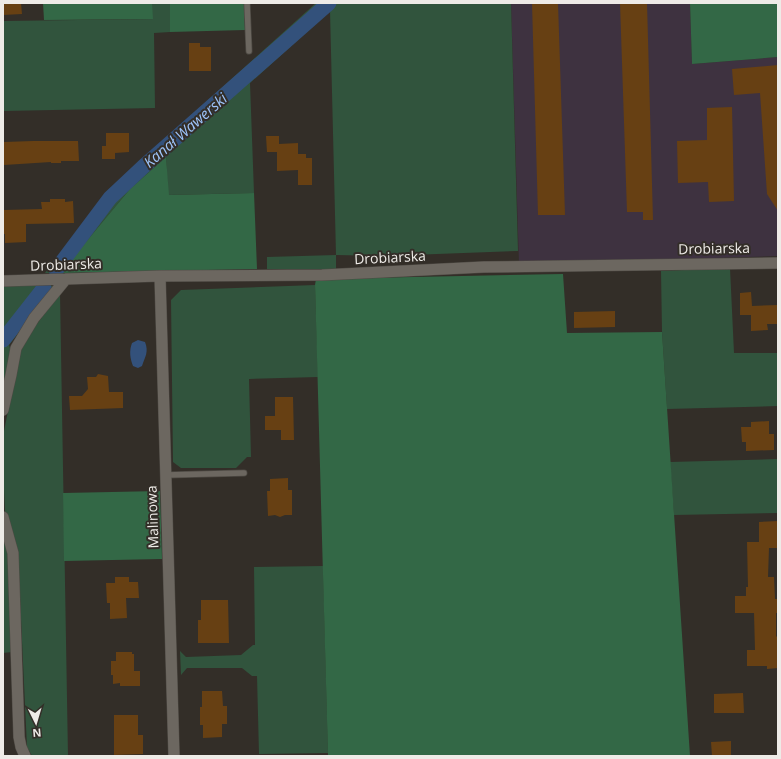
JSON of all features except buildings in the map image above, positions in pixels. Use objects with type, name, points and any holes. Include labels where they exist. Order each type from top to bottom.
[{"type":"street","name":"Drobiarska","points":[[3,281],[160,276],[322,275],[484,268],[778,263]]},
{"type":"street","name":"Malinowa","points":[[160,276],[174,756]]},
{"type":"street","points":[[3,410],[16,348],[34,318],[66,279]]},
{"type":"street","points":[[3,517],[13,553],[19,737],[20,747],[24,756]]},
{"type":"lane","points":[[248,3],[249,51]]},
{"type":"lane","points":[[166,475],[244,473]]},
{"type":"shaded area","points":[[511,3],[690,3],[692,64],[778,57],[778,256],[519,264]]},
{"type":"green space","points":[[43,3],[152,3],[153,19],[44,20]]},
{"type":"green space","points":[[152,3],[170,3],[170,32],[154,33],[155,108],[3,111],[3,21],[152,19]]},
{"type":"green space","points":[[170,3],[244,3],[245,30],[170,32]]},
{"type":"green space","points":[[316,3],[511,3],[518,251],[384,256],[336,255],[330,11],[250,83],[254,193],[168,195],[166,157],[130,189],[60,273],[45,273],[112,188]]},
{"type":"green space","points":[[690,3],[778,3],[778,57],[692,64]]},
{"type":"green space","points":[[166,157],[169,195],[254,193],[257,269],[60,273],[130,189]]},
{"type":"green space","points":[[336,255],[336,269],[267,269],[267,257]]},
{"type":"green space","points":[[730,268],[734,353],[778,353],[778,406],[667,409],[662,332],[661,271]]},
{"type":"green space","points":[[563,274],[567,333],[662,332],[690,756],[328,756],[316,279]]},
{"type":"green space","points":[[315,285],[318,377],[249,379],[251,457],[247,457],[236,468],[181,468],[173,462],[171,300],[181,290]]},
{"type":"green space","points":[[3,286],[54,286],[9,345],[12,354],[3,390]]},
{"type":"green space","points":[[60,293],[68,756],[32,756],[27,747],[18,556],[5,513],[3,436],[19,356],[24,341]]},
{"type":"green space","points":[[778,459],[778,513],[674,515],[670,462]]},
{"type":"green space","points":[[160,491],[162,559],[64,561],[63,493]]},
{"type":"green space","points":[[3,536],[8,549],[12,652],[3,653]]},
{"type":"green space","points":[[323,566],[328,753],[259,754],[257,676],[252,676],[242,668],[187,668],[181,675],[180,651],[186,657],[241,655],[255,645],[254,567]]},
{"type":"water","points":[[138,340],[145,342],[147,349],[142,366],[138,368],[133,366],[130,352],[132,343]]},
{"type":"waterway","name":"Kanał Wawerski","points":[[56,270],[110,198],[143,167],[329,3]]},
{"type":"waterway","name":"Kanał Wawerski","points":[[3,340],[44,288]]}]
